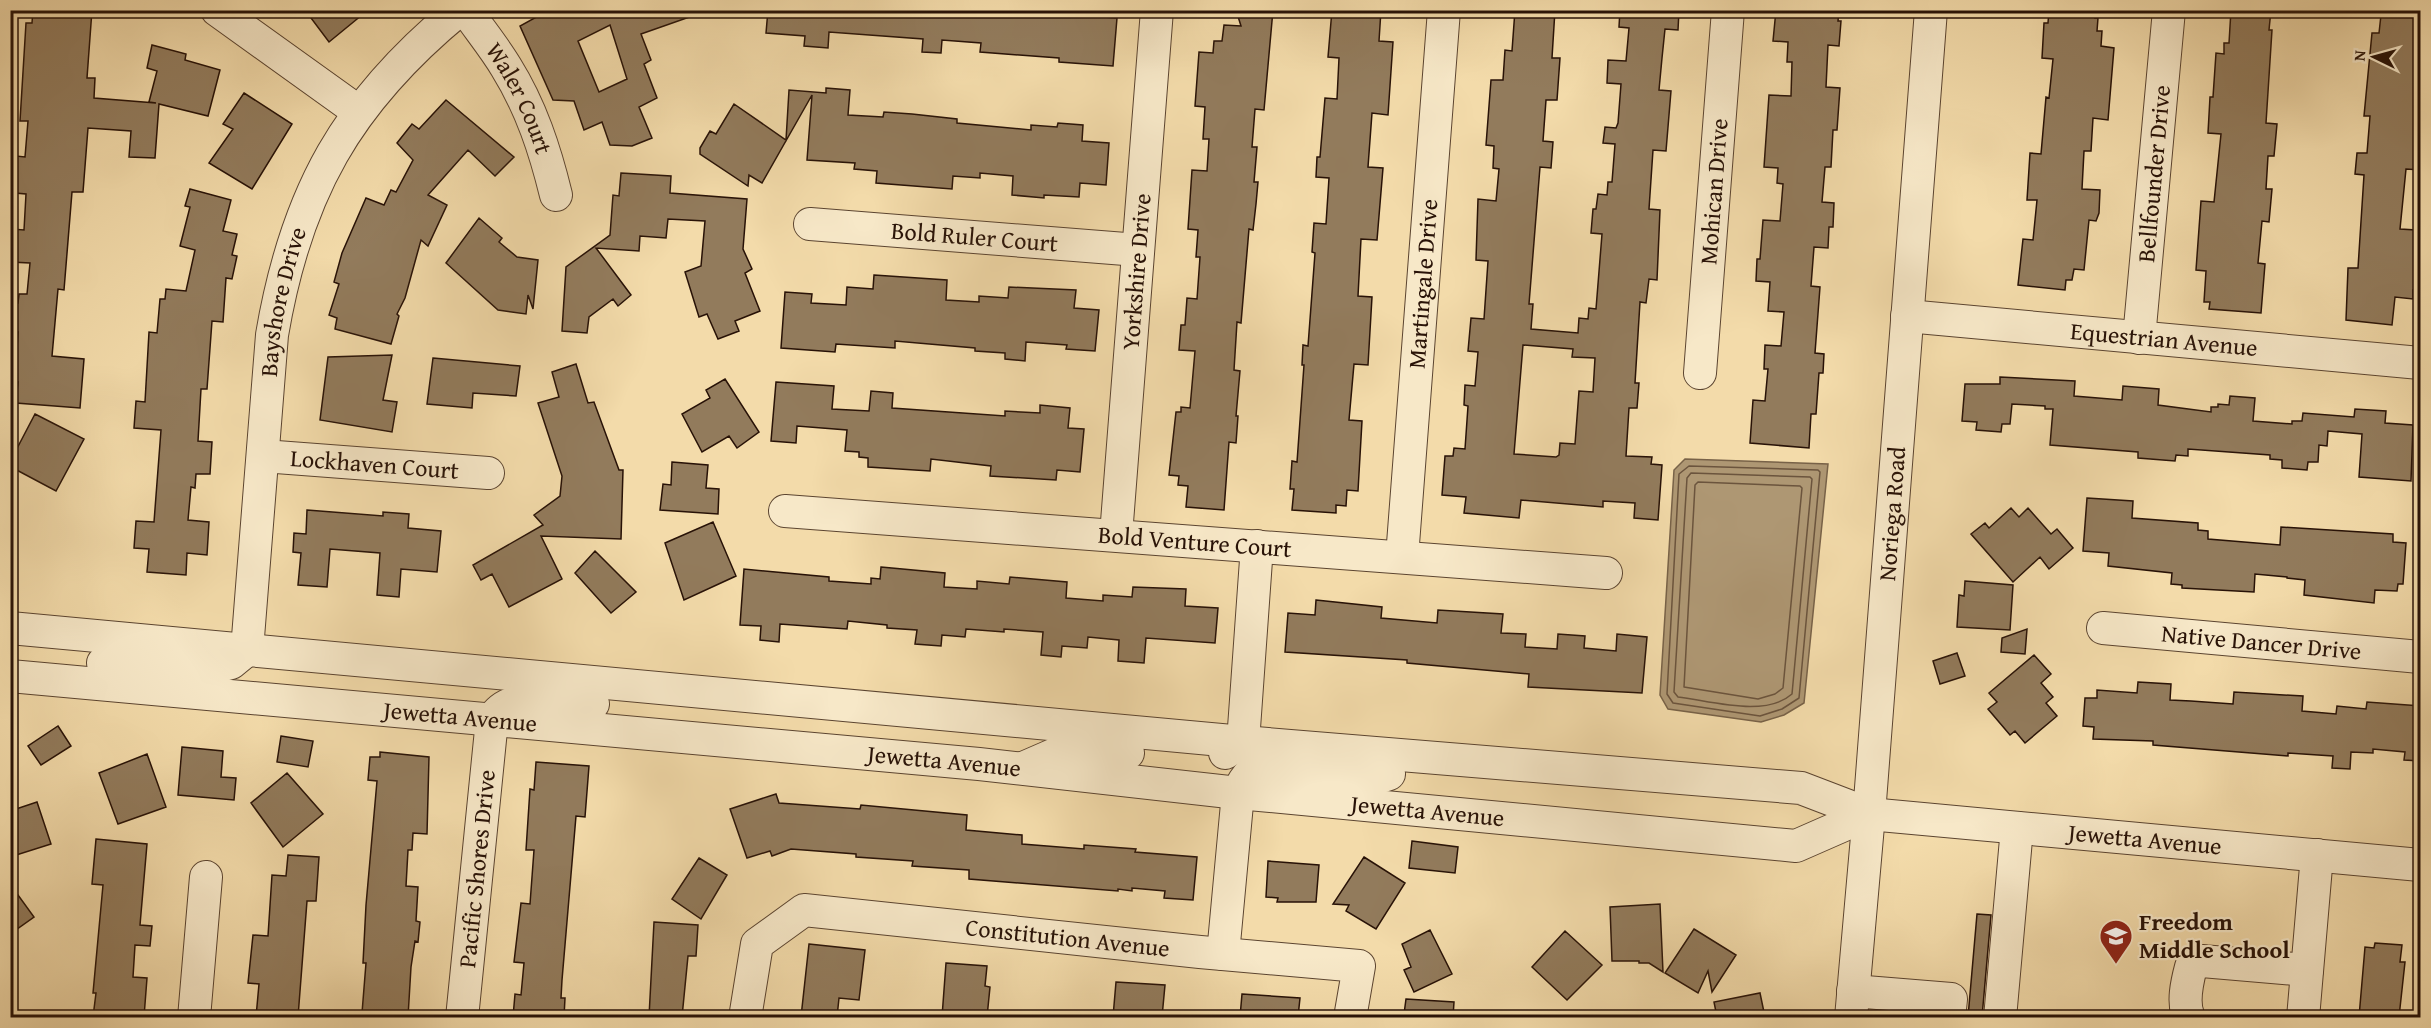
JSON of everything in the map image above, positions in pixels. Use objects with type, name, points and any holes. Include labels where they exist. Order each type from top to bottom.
[{"type":"street","points":[[217,10],[359,112]]},
{"type":"street","name":"Bayshore Drive","points":[[247,650],[272,335],[280,287],[294,239],[312,193],[334,150],[359,112],[395,68],[459,10]]},
{"type":"street","name":"Waler Court","points":[[466,10],[506,67],[528,108],[545,150],[556,195]]},
{"type":"street","name":"Yorkshire Drive","points":[[1116,535],[1157,10]]},
{"type":"street","name":"Martingale Drive","points":[[1402,557],[1444,10]]},
{"type":"street","name":"Mohican Drive","points":[[1700,373],[1728,10]]},
{"type":"street","name":"Noriega Road","points":[[1852,1004],[1869,814],[1931,10]]},
{"type":"street","name":"Bellfounder Drive","points":[[2139,338],[2169,10]]},
{"type":"street","name":"Bold Ruler Court","points":[[810,224],[1138,250]]},
{"type":"street","name":"Equestrian Avenue","points":[[1907,316],[2421,363]]},
{"type":"street","name":"Lockhaven Court","points":[[263,456],[488,473]]},
{"type":"street","name":"Bold Venture Court","points":[[785,511],[1606,573]]},
{"type":"street","points":[[1021,769],[1069,748],[1201,758],[1224,753],[1243,742],[1257,546]]},
{"type":"street","name":"Jewetta Avenue","points":[[10,628],[1243,742],[1801,788],[1869,814],[2421,865]]},
{"type":"street","name":"Native Dancer Drive","points":[[2103,628],[2421,657]]},
{"type":"street","points":[[17,677],[85,663],[208,669],[231,663],[247,650]]},
{"type":"street","name":"Jewetta Avenue","points":[[17,677],[1021,769],[1238,793],[1796,846],[1869,814]]},
{"type":"street","points":[[492,720],[497,712],[505,707],[529,699],[633,707],[665,689]]},
{"type":"street","name":"Pacific Shores Drive","points":[[462,1017],[492,720]]},
{"type":"street","points":[[1223,954],[1238,793],[1251,774],[1281,769],[1383,776],[1439,759]]},
{"type":"street","points":[[2000,1017],[2017,828]]},
{"type":"street","points":[[2303,1017],[2317,855]]},
{"type":"street","points":[[194,1017],[206,877]]},
{"type":"street","name":"Constitution Avenue","points":[[745,1017],[757,944],[804,910],[1359,966],[1350,1017]]},
{"type":"street","points":[[2189,1017],[2185,1010],[2188,978],[2191,967],[2202,961],[2307,970]]},
{"type":"street","points":[[1852,1004],[1951,999],[1949,1017]]},
{"type":"water","points":[[1685,459],[1828,464],[1804,703],[1784,715],[1761,722],[1668,709],[1660,695],[1674,470]]},
{"type":"building","points":[[33,10],[92,10],[87,78],[95,78],[94,98],[156,103],[149,102],[157,71],[147,68],[152,45],[186,54],[185,60],[220,70],[208,116],[159,104],[155,158],[129,157],[131,131],[88,128],[83,192],[72,192],[64,290],[58,289],[52,356],[84,359],[80,408],[16,403],[18,332],[10,331],[10,303],[18,303],[19,294],[27,294],[30,263],[10,262],[10,250],[12,229],[24,230],[26,194],[15,193],[16,182],[14,182],[16,156],[25,157],[28,121],[20,121],[26,23],[32,23]]},
{"type":"building","points":[[305,10],[368,10],[329,42]]},
{"type":"building","points":[[549,10],[701,10],[701,13],[641,34],[651,60],[644,64],[657,98],[639,107],[652,138],[632,146],[610,145],[602,122],[584,130],[574,101],[553,100],[520,26]],"holes":[[[610,25],[627,79],[599,92],[578,41]]]},
{"type":"building","points":[[768,10],[1090,10],[1090,16],[1117,18],[1113,66],[1059,62],[1059,58],[980,52],[981,43],[942,40],[941,53],[922,52],[923,39],[829,32],[828,48],[804,46],[805,36],[766,33]]},
{"type":"building","points":[[1236,10],[1273,10],[1264,110],[1255,109],[1252,147],[1257,147],[1254,182],[1258,182],[1253,230],[1249,229],[1241,323],[1237,322],[1234,370],[1240,371],[1236,416],[1238,416],[1236,443],[1229,442],[1224,510],[1186,507],[1188,486],[1178,485],[1179,476],[1169,475],[1176,412],[1181,412],[1181,407],[1190,408],[1195,351],[1179,350],[1181,325],[1185,325],[1187,298],[1197,299],[1200,257],[1196,257],[1198,230],[1188,229],[1192,170],[1207,171],[1209,139],[1203,139],[1205,107],[1195,106],[1199,52],[1213,53],[1214,41],[1222,41],[1224,25],[1241,26]]},
{"type":"building","points":[[1332,10],[1381,10],[1379,41],[1393,42],[1388,115],[1372,113],[1368,167],[1383,168],[1377,240],[1361,239],[1358,296],[1372,297],[1368,365],[1354,364],[1349,420],[1362,421],[1358,491],[1347,490],[1346,506],[1336,505],[1336,513],[1292,510],[1294,489],[1290,489],[1292,461],[1297,462],[1304,365],[1302,365],[1303,345],[1308,346],[1315,253],[1312,252],[1314,223],[1326,224],[1329,178],[1316,177],[1317,157],[1320,157],[1325,98],[1337,99],[1339,58],[1328,57]]},
{"type":"building","points":[[1515,10],[1555,10],[1552,58],[1560,58],[1557,100],[1546,100],[1543,141],[1553,142],[1551,168],[1540,167],[1529,304],[1533,304],[1531,329],[1578,333],[1579,318],[1588,319],[1589,308],[1596,309],[1602,234],[1591,233],[1593,209],[1596,209],[1598,194],[1607,195],[1608,182],[1612,182],[1615,144],[1603,143],[1605,127],[1616,128],[1618,123],[1621,84],[1607,83],[1608,60],[1626,61],[1629,28],[1619,27],[1620,10],[1679,10],[1678,30],[1665,29],[1659,90],[1671,91],[1666,151],[1653,150],[1649,209],[1660,210],[1657,280],[1649,279],[1646,303],[1640,302],[1635,383],[1639,383],[1637,408],[1629,408],[1626,456],[1652,457],[1651,464],[1662,465],[1658,520],[1634,518],[1635,503],[1603,501],[1603,507],[1521,500],[1519,518],[1464,513],[1466,497],[1442,495],[1445,456],[1453,456],[1454,448],[1465,449],[1468,406],[1464,405],[1465,385],[1475,386],[1478,352],[1468,351],[1471,318],[1484,319],[1488,261],[1476,260],[1478,199],[1496,201],[1499,169],[1493,168],[1494,146],[1486,145],[1491,80],[1503,80],[1505,50],[1512,51]],"holes":[[[1523,345],[1573,349],[1572,357],[1595,358],[1593,392],[1579,391],[1575,444],[1560,443],[1559,455],[1556,457],[1514,454]]]},
{"type":"building","points":[[1776,10],[1839,10],[1838,21],[1841,21],[1839,46],[1828,45],[1826,87],[1840,88],[1837,130],[1833,130],[1831,167],[1825,167],[1822,202],[1834,203],[1833,227],[1829,227],[1828,248],[1814,247],[1811,286],[1820,287],[1815,353],[1824,354],[1823,373],[1819,373],[1816,414],[1811,414],[1809,448],[1750,443],[1753,400],[1765,401],[1768,369],[1764,369],[1765,345],[1781,346],[1784,312],[1768,311],[1770,282],[1756,281],[1763,220],[1780,221],[1783,184],[1777,183],[1778,168],[1764,167],[1769,95],[1791,96],[1792,62],[1787,62],[1788,42],[1773,41]]},
{"type":"building","points":[[2049,10],[2095,14],[2095,18],[2098,18],[2097,31],[2102,31],[2101,46],[2114,48],[2108,120],[2093,118],[2091,151],[2084,151],[2082,189],[2100,190],[2099,213],[2096,221],[2089,220],[2084,270],[2074,269],[2072,280],[2066,280],[2065,290],[2018,285],[2023,239],[2033,240],[2037,200],[2027,200],[2030,153],[2041,154],[2046,97],[2049,98],[2053,59],[2042,58],[2044,23],[2048,23]]},
{"type":"building","points":[[2231,10],[2271,10],[2269,30],[2272,30],[2266,123],[2277,124],[2274,156],[2268,156],[2266,189],[2272,189],[2269,222],[2262,221],[2258,263],[2265,264],[2261,313],[2209,309],[2210,302],[2204,302],[2206,271],[2196,270],[2201,201],[2214,202],[2221,134],[2208,133],[2210,97],[2213,97],[2216,53],[2224,54],[2224,43],[2229,43]]},
{"type":"building","points":[[2388,10],[2421,10],[2421,43],[2416,92],[2421,92],[2421,170],[2406,169],[2400,229],[2416,230],[2416,240],[2418,240],[2415,290],[2413,290],[2413,299],[2395,297],[2392,325],[2346,320],[2348,268],[2358,268],[2364,175],[2355,174],[2357,153],[2367,153],[2370,116],[2364,116],[2372,33],[2379,33],[2381,15],[2388,15]]},
{"type":"building","points":[[826,88],[850,90],[848,115],[883,117],[884,112],[912,114],[957,119],[957,123],[1031,130],[1031,125],[1057,127],[1058,123],[1083,125],[1082,141],[1109,143],[1106,185],[1080,183],[1079,197],[1044,195],[1044,198],[1012,195],[1013,176],[980,173],[980,178],[953,176],[952,189],[876,183],[877,171],[854,169],[855,163],[807,160],[812,95],[762,183],[749,175],[748,186],[700,154],[700,148],[710,131],[716,134],[734,104],[786,140],[789,90],[826,93]]},
{"type":"building","points":[[244,93],[292,124],[252,189],[209,163],[233,129],[223,124]]},
{"type":"building","points":[[446,100],[514,157],[495,176],[468,150],[428,195],[447,205],[428,246],[421,240],[405,298],[397,314],[399,316],[391,344],[335,329],[337,318],[329,315],[339,284],[334,282],[342,253],[366,198],[384,205],[391,190],[396,192],[413,160],[397,143],[412,124],[419,129]]},
{"type":"building","points":[[621,173],[671,176],[670,193],[747,199],[743,249],[752,269],[745,273],[760,311],[735,321],[739,331],[718,339],[707,314],[699,317],[685,272],[701,266],[705,221],[668,219],[666,238],[640,236],[639,251],[596,248],[631,295],[618,306],[613,299],[589,317],[587,333],[562,331],[566,267],[610,235],[613,195],[619,196]]},
{"type":"building","points":[[190,189],[231,200],[223,231],[237,234],[232,255],[237,256],[232,279],[226,278],[223,322],[212,321],[207,389],[201,389],[198,441],[212,442],[210,474],[196,474],[195,488],[191,487],[188,520],[209,522],[207,555],[187,553],[186,575],[147,572],[149,549],[134,548],[136,521],[154,522],[161,430],[134,428],[136,401],[145,402],[149,332],[157,333],[160,299],[165,299],[166,289],[186,291],[195,250],[180,246],[190,207],[185,206]]},
{"type":"building","points":[[479,218],[502,238],[499,242],[517,257],[538,260],[533,309],[528,295],[526,314],[498,310],[446,263]]},
{"type":"building","points":[[874,275],[947,280],[946,300],[979,302],[979,296],[1008,298],[1009,287],[1076,290],[1074,308],[1099,310],[1095,351],[1066,349],[1067,345],[1026,342],[1025,361],[1005,359],[1005,353],[975,351],[975,348],[895,341],[895,348],[836,344],[835,352],[781,348],[785,292],[812,294],[811,303],[846,305],[847,287],[873,289]]},
{"type":"building","points":[[392,355],[383,400],[397,402],[392,432],[320,420],[328,357]]},
{"type":"building","points":[[433,358],[520,366],[516,396],[473,393],[472,408],[427,404]]},
{"type":"building","points":[[576,364],[588,403],[594,402],[619,470],[623,470],[621,539],[541,536],[562,579],[509,607],[492,574],[481,580],[473,565],[543,525],[534,515],[560,496],[562,476],[538,403],[559,397],[552,372]]},
{"type":"building","points":[[2000,377],[2075,381],[2074,396],[2122,400],[2123,386],[2159,389],[2158,405],[2211,412],[2211,407],[2218,407],[2218,404],[2229,405],[2230,396],[2255,398],[2253,421],[2292,424],[2292,421],[2302,421],[2303,413],[2354,417],[2355,409],[2386,411],[2385,423],[2413,425],[2411,481],[2359,477],[2362,434],[2328,431],[2327,446],[2319,445],[2318,462],[2308,462],[2307,470],[2282,468],[2282,460],[2270,459],[2270,455],[2188,449],[2188,456],[2176,455],[2175,461],[2138,458],[2138,452],[2050,445],[2053,409],[2045,409],[2045,406],[2012,404],[2010,424],[2002,424],[2001,432],[1976,430],[1977,422],[1962,421],[1965,384],[2000,384]]},
{"type":"building","points":[[725,379],[759,432],[737,448],[729,436],[702,452],[682,414],[710,398],[706,390]]},
{"type":"building","points":[[776,382],[834,386],[832,409],[869,411],[871,391],[893,393],[892,408],[1005,416],[1005,411],[1040,413],[1040,405],[1070,408],[1068,428],[1084,429],[1080,472],[1057,470],[1056,480],[990,476],[991,466],[931,459],[930,471],[868,467],[868,458],[859,457],[859,452],[845,451],[847,430],[797,426],[796,443],[771,441]]},
{"type":"building","points":[[35,414],[84,439],[56,491],[11,467],[12,458]]},
{"type":"building","points":[[672,462],[708,465],[706,488],[719,489],[718,514],[660,510],[663,484],[671,485]]},
{"type":"building","points":[[2087,498],[2133,501],[2132,518],[2198,523],[2198,530],[2208,531],[2208,539],[2280,545],[2281,527],[2393,534],[2393,542],[2406,543],[2403,584],[2398,584],[2397,591],[2375,590],[2374,603],[2304,595],[2305,580],[2255,574],[2254,592],[2182,588],[2182,585],[2171,584],[2172,573],[2108,566],[2109,553],[2083,551]]},
{"type":"building","points":[[2011,508],[2019,517],[2028,508],[2051,534],[2057,529],[2073,548],[2049,569],[2040,557],[2013,582],[1971,534],[1985,523],[1989,528]]},
{"type":"building","points":[[307,510],[383,516],[383,512],[409,514],[408,528],[441,531],[437,572],[401,569],[399,597],[377,595],[380,553],[330,549],[327,587],[298,585],[301,553],[293,552],[294,533],[306,534]]},
{"type":"building","points":[[713,522],[736,576],[684,600],[665,543]]},
{"type":"building","points":[[595,551],[636,592],[611,613],[575,573]]},
{"type":"building","points":[[881,567],[945,573],[944,587],[977,589],[977,581],[1009,584],[1010,577],[1067,582],[1066,598],[1103,601],[1103,595],[1132,597],[1133,587],[1186,589],[1185,606],[1218,608],[1215,643],[1146,638],[1144,663],[1118,661],[1119,640],[1088,637],[1087,648],[1062,646],[1061,657],[1041,655],[1043,632],[966,629],[965,637],[942,635],[941,646],[915,644],[917,630],[887,628],[887,625],[848,621],[847,629],[780,624],[779,642],[760,640],[761,626],[740,625],[744,569],[829,577],[829,581],[871,584],[871,578],[880,579]]},
{"type":"building","points":[[1965,581],[2013,585],[2010,630],[1957,627],[1959,595],[1964,596]]},
{"type":"building","points":[[1316,600],[1382,607],[1381,618],[1437,623],[1438,610],[1503,614],[1501,633],[1526,634],[1525,647],[1557,649],[1558,634],[1585,636],[1584,648],[1616,651],[1617,634],[1647,637],[1642,693],[1528,687],[1529,674],[1407,663],[1407,660],[1285,652],[1288,613],[1315,615]]},
{"type":"building","points":[[2027,629],[2025,654],[2001,652],[2002,638]]},
{"type":"building","points":[[1957,653],[1965,676],[1940,684],[1933,661]]},
{"type":"building","points":[[2034,655],[2051,674],[2041,683],[2053,697],[2046,703],[2057,716],[2025,743],[2015,731],[2010,735],[1988,709],[1997,702],[1989,693]]},
{"type":"building","points":[[2138,682],[2171,684],[2170,700],[2233,704],[2234,692],[2303,696],[2302,711],[2336,714],[2337,706],[2366,709],[2367,702],[2421,706],[2421,761],[2404,760],[2405,752],[2373,749],[2373,753],[2351,752],[2350,769],[2332,768],[2333,756],[2288,753],[2288,756],[2153,745],[2153,741],[2093,739],[2094,727],[2083,726],[2085,698],[2097,698],[2097,690],[2137,693]]},
{"type":"building","points":[[58,726],[71,746],[41,765],[28,746]]},
{"type":"building","points":[[281,736],[313,741],[308,767],[277,762]]},
{"type":"building","points":[[182,747],[223,751],[221,777],[236,778],[234,800],[178,795]]},
{"type":"building","points":[[380,752],[429,757],[427,834],[413,833],[412,850],[408,850],[406,886],[418,887],[416,921],[420,922],[418,942],[415,941],[411,967],[408,1017],[362,1013],[366,963],[363,963],[366,905],[377,781],[368,780],[370,757],[380,757]]},
{"type":"building","points":[[147,754],[166,807],[118,824],[99,773]]},
{"type":"building","points":[[536,762],[589,766],[585,817],[576,816],[562,980],[561,998],[565,998],[564,1017],[513,1017],[515,994],[521,995],[524,963],[514,962],[521,903],[530,904],[534,850],[526,850],[530,789],[534,790]]},
{"type":"building","points":[[287,773],[323,814],[283,847],[251,803]]},
{"type":"building","points":[[776,794],[779,803],[860,809],[861,805],[967,815],[966,830],[1022,835],[1022,844],[1084,849],[1084,845],[1197,857],[1193,900],[1164,898],[1165,891],[1132,888],[1132,891],[1118,889],[1118,891],[969,879],[969,870],[912,866],[913,861],[856,857],[856,854],[791,849],[772,856],[770,851],[747,858],[730,809]]},
{"type":"building","points":[[37,802],[51,844],[10,857],[10,811]]},
{"type":"building","points":[[96,839],[147,844],[140,925],[152,926],[150,946],[135,945],[133,977],[147,978],[144,1017],[93,1017],[96,993],[93,993],[103,885],[92,884]]},
{"type":"building","points":[[1412,841],[1458,847],[1455,873],[1409,868]]},
{"type":"building","points":[[288,855],[319,857],[316,901],[307,901],[298,1017],[256,1017],[259,984],[248,983],[253,935],[268,936],[272,875],[286,876]]},
{"type":"building","points":[[1364,857],[1405,883],[1376,929],[1346,911],[1349,905],[1333,904]]},
{"type":"building","points":[[699,858],[727,875],[701,919],[672,899]]},
{"type":"building","points":[[1268,861],[1319,865],[1316,902],[1277,902],[1278,898],[1266,897]]},
{"type":"building","points":[[10,884],[34,917],[10,934]]},
{"type":"building","points":[[1660,904],[1663,972],[1649,963],[1612,961],[1610,907]]},
{"type":"building","points":[[1977,914],[1991,915],[1982,1017],[1968,1017]]},
{"type":"building","points":[[654,922],[698,925],[696,956],[688,956],[682,1017],[649,1017]]},
{"type":"building","points":[[1694,929],[1736,955],[1712,992],[1708,971],[1698,993],[1665,973]]},
{"type":"building","points":[[1430,930],[1452,974],[1414,992],[1404,970],[1411,967],[1402,944]]},
{"type":"building","points":[[1565,931],[1602,965],[1567,1000],[1532,967]]},
{"type":"building","points":[[2375,943],[2402,945],[2400,962],[2405,962],[2399,1017],[2359,1017],[2365,947],[2374,948]]},
{"type":"building","points":[[809,944],[865,950],[859,1000],[839,998],[837,1017],[801,1017]]},
{"type":"building","points":[[946,963],[987,966],[985,986],[990,987],[987,1017],[942,1017]]},
{"type":"building","points":[[1116,982],[1165,985],[1162,1017],[1113,1017]]},
{"type":"building","points":[[1760,993],[1765,1017],[1717,1017],[1714,1002]]},
{"type":"building","points":[[1242,994],[1300,998],[1298,1017],[1240,1017]]},
{"type":"building","points":[[1406,999],[1454,1002],[1453,1017],[1411,1017],[1411,1015],[1404,1014]]},
{"type":"place","name":"Freedom Middle School","points":[[2116,965]]}]
